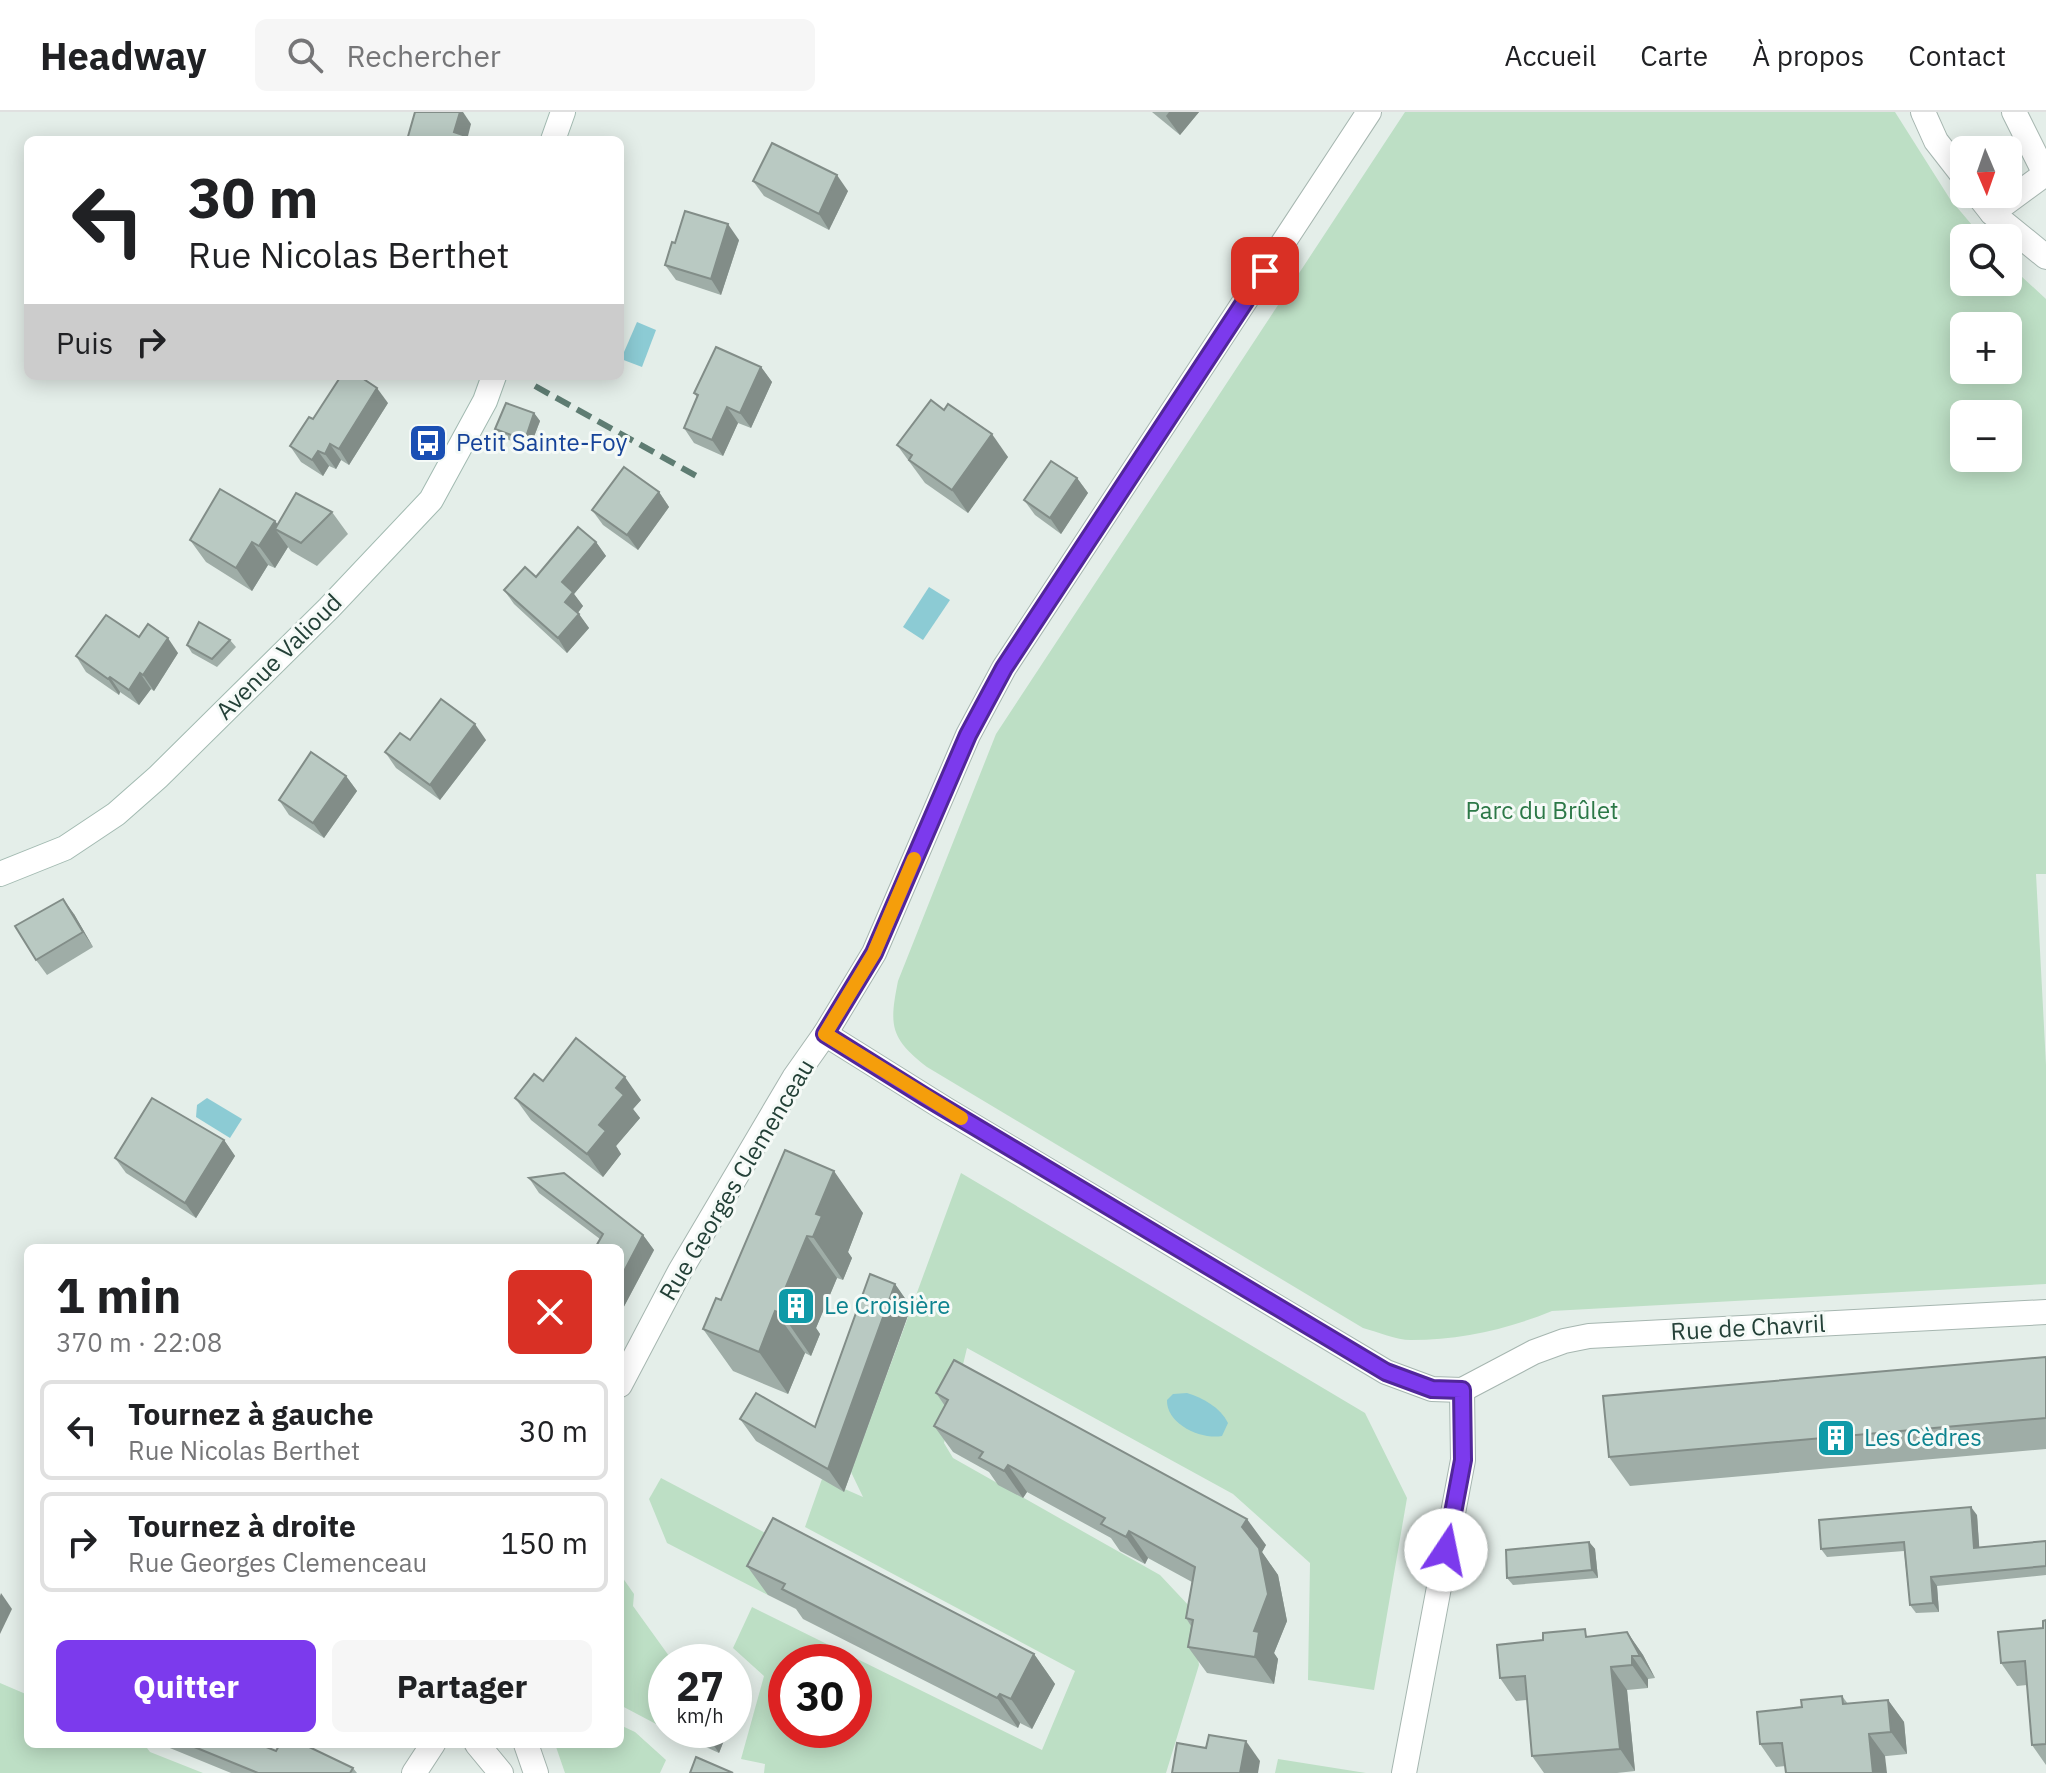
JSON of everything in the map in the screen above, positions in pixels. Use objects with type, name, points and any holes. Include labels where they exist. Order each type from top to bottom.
[{"type":"street","points":[[554,136],[563,112]]},
{"type":"street","name":"Rue Georges Clemenceau","points":[[624,1377],[680,1271],[794,1078],[874,953],[968,735],[1004,668],[1369,112]]},
{"type":"street","points":[[1923,112],[1936,141],[1950,159]]},
{"type":"street","points":[[2014,112],[2046,174],[2022,185]]},
{"type":"street","points":[[1990,208],[2046,257]]},
{"type":"street","name":"Avenue Valioud","points":[[0,874],[65,848],[116,814],[158,777],[329,608],[431,500],[485,401],[493,380]]},
{"type":"street","points":[[825,1034],[1386,1372],[1432,1389],[1462,1390],[1463,1460],[1404,1773]]},
{"type":"street","name":"Rue de Chavril","points":[[1462,1390],[1534,1352],[1589,1336],[2046,1312]]},
{"type":"street","points":[[414,1773],[430,1748]]},
{"type":"street","points":[[480,1748],[501,1773]]},
{"type":"street","points":[[527,1748],[536,1773]]},
{"type":"green space","name":"Parc du Brûlet","points":[[1405,112],[1895,112],[1950,199],[1950,208],[1958,208],[1971,224],[1950,224],[1950,296],[2022,296],[2022,277],[2046,299],[2046,874],[2036,874],[2046,1065],[2046,1284],[1552,1311],[1483,1332],[1448,1338],[1399,1339],[1363,1328],[927,1067],[906,1048],[895,1030],[893,1020],[898,981],[996,734]]},
{"type":"green space","points":[[961,1173],[1365,1413],[1407,1498],[1374,1690],[1308,1680],[1310,1563],[1233,1494],[967,1348],[944,1443],[953,1458],[1160,1575],[1191,1608],[1199,1665],[1166,1773],[764,1773],[765,1764],[741,1759],[744,1748],[752,1748],[752,1719],[764,1676],[752,1665],[752,1644],[735,1644],[752,1607],[827,1644],[768,1644],[768,1748],[872,1748],[872,1666],[1042,1750],[1075,1671],[805,1527],[822,1479],[863,1497],[851,1472]]},
{"type":"green space","points":[[661,1478],[794,1548],[768,1595],[667,1543],[649,1499]]},
{"type":"green space","points":[[624,1580],[634,1594],[633,1606],[660,1644],[648,1644],[648,1720],[624,1707]]},
{"type":"green space","points":[[0,1683],[24,1693],[24,1748],[147,1748],[150,1752],[203,1773],[0,1773]]},
{"type":"green space","points":[[624,1727],[635,1732],[648,1744],[648,1748],[653,1748],[666,1760],[660,1773],[565,1773],[556,1748],[624,1748]]},
{"type":"green space","points":[[1278,1759],[1366,1773],[1275,1773]]},
{"type":"water","points":[[637,322],[656,330],[642,367],[624,360],[624,352]]},
{"type":"water","points":[[929,587],[950,600],[923,640],[903,627]]},
{"type":"water","points":[[207,1098],[242,1119],[230,1138],[196,1117],[197,1105]]},
{"type":"water","points":[[1187,1393],[1210,1404],[1225,1417],[1228,1423],[1222,1436],[1195,1433],[1172,1416],[1167,1400],[1173,1394]]},
{"type":"building","points":[[415,112],[460,112],[454,132],[463,136],[408,136]]},
{"type":"building","points":[[772,143],[837,175],[819,214],[753,181]]},
{"type":"building","points":[[685,211],[728,224],[711,279],[665,265]]},
{"type":"building","points":[[716,347],[761,367],[740,413],[727,407],[712,440],[684,428],[698,395],[694,393]]},
{"type":"building","points":[[338,380],[365,380],[377,388],[339,449],[330,444],[325,454],[318,451],[312,460],[290,446],[309,417],[313,419]]},
{"type":"building","points":[[931,400],[944,410],[948,404],[992,434],[952,490],[909,460],[912,455],[897,445]]},
{"type":"building","points":[[506,403],[534,413],[525,440],[495,429]]},
{"type":"building","points":[[1051,461],[1077,478],[1050,518],[1024,500]]},
{"type":"building","points":[[624,467],[659,492],[627,535],[592,510]]},
{"type":"building","points":[[220,489],[275,521],[259,546],[252,542],[236,568],[190,540]]},
{"type":"building","points":[[296,493],[332,512],[301,543],[275,529]]},
{"type":"building","points":[[578,527],[596,542],[562,582],[573,592],[565,602],[579,614],[558,638],[504,590],[525,567],[536,577]]},
{"type":"building","points":[[106,615],[139,637],[148,624],[168,638],[129,690],[76,656]]},
{"type":"building","points":[[199,622],[230,640],[212,659],[187,645]]},
{"type":"building","points":[[441,699],[475,724],[430,785],[385,752],[400,733],[410,740]]},
{"type":"building","points":[[311,752],[346,776],[313,823],[279,800]]},
{"type":"building","points":[[63,899],[83,932],[36,960],[15,926]]},
{"type":"building","points":[[576,1038],[625,1077],[616,1088],[624,1095],[599,1125],[606,1131],[587,1154],[515,1098],[534,1074],[543,1081]]},
{"type":"building","points":[[152,1098],[224,1140],[185,1203],[115,1158]]},
{"type":"building","points":[[785,1150],[834,1171],[816,1214],[822,1216],[813,1237],[807,1236],[785,1289],[791,1292],[782,1314],[775,1311],[759,1352],[703,1329],[716,1298],[721,1300]]},
{"type":"building","points":[[564,1173],[643,1235],[624,1271],[624,1244],[597,1244],[603,1234],[529,1178]]},
{"type":"building","points":[[870,1274],[895,1284],[828,1469],[740,1419],[756,1393],[815,1427]]},
{"type":"building","points":[[2046,1357],[2046,1418],[1609,1457],[1603,1396]]},
{"type":"building","points":[[954,1360],[1247,1519],[1242,1527],[1259,1548],[1268,1594],[1254,1631],[1259,1632],[1255,1657],[1188,1647],[1193,1620],[1186,1618],[1195,1567],[1129,1531],[1126,1537],[1101,1524],[1105,1518],[1008,1465],[1004,1471],[979,1458],[983,1452],[934,1426],[948,1400],[936,1393]]},
{"type":"building","points":[[1971,1507],[1974,1548],[2046,1541],[2046,1566],[1931,1577],[1933,1603],[1910,1605],[1904,1542],[1821,1549],[1819,1520]]},
{"type":"building","points":[[773,1518],[1034,1654],[1011,1699],[1000,1694],[997,1698],[782,1589],[785,1584],[747,1566]]},
{"type":"building","points":[[1589,1542],[1592,1570],[1507,1578],[1506,1550]]},
{"type":"building","points":[[2046,1620],[2046,1744],[2032,1745],[2025,1661],[2001,1663],[1998,1632],[2043,1628],[2043,1621]]},
{"type":"building","points":[[1585,1629],[1586,1637],[1627,1632],[1640,1656],[1632,1656],[1632,1665],[1611,1667],[1620,1749],[1532,1756],[1525,1676],[1500,1678],[1497,1645],[1543,1640],[1543,1633]]},
{"type":"building","points":[[1842,1696],[1843,1704],[1888,1700],[1891,1732],[1869,1734],[1873,1773],[1786,1773],[1782,1743],[1760,1744],[1757,1712],[1802,1707],[1801,1700]]},
{"type":"building","points":[[1209,1735],[1246,1741],[1240,1773],[1172,1773],[1177,1743],[1206,1748]]},
{"type":"building","points":[[197,1748],[269,1748],[276,1751],[278,1748],[311,1748],[353,1768],[350,1773],[258,1773]]},
{"type":"building","points":[[696,1757],[733,1773],[690,1773]]},
{"type":"railway","points":[[535,386],[700,478]]},
{"type":"slow traffic","points":[[914,859],[874,953],[825,1034],[961,1118]]},
{"type":"place","name":"Petit Sainte-Foy","points":[[428,443]]},
{"type":"place","name":"Le Croisière","points":[[796,1306]]},
{"type":"place","name":"Les Cèdres","points":[[1836,1438]]},
{"type":"route","points":[[1265,271],[1004,668],[968,735],[874,953],[825,1034],[1386,1372],[1432,1389],[1462,1390],[1463,1460],[1446,1550]]}]
